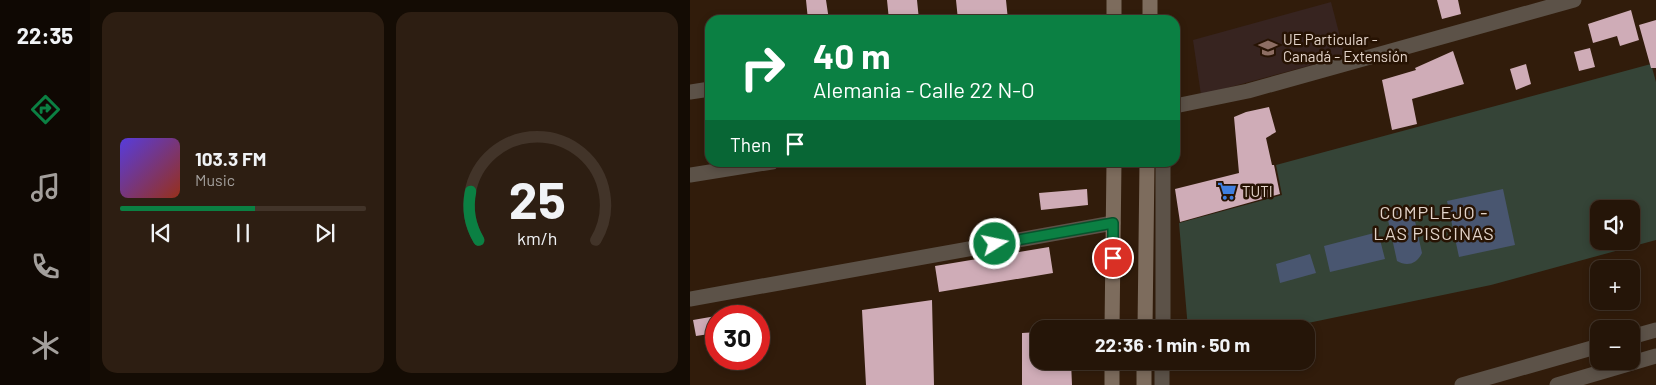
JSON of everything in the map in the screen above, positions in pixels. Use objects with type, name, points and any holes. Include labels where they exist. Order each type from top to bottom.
[{"type":"street","points":[[1114,0],[1114,15]]},
{"type":"street","points":[[1150,0],[1150,15]]},
{"type":"street","points":[[1180,105],[1248,91],[1574,0]]},
{"type":"street","points":[[690,92],[705,90]]},
{"type":"street","points":[[690,175],[740,167]]},
{"type":"street","points":[[1112,320],[1114,167]]},
{"type":"street","points":[[1145,320],[1147,167]]},
{"type":"street","points":[[1163,167],[1163,320]]},
{"type":"street","points":[[690,299],[1113,223]]},
{"type":"street","points":[[1640,334],[1656,330]]},
{"type":"street","points":[[1462,385],[1590,349]]},
{"type":"street","points":[[1557,385],[1656,356]]},
{"type":"street","points":[[1112,370],[1112,385]]},
{"type":"street","points":[[1144,370],[1144,385]]},
{"type":"street","points":[[1162,370],[1162,385]]},
{"type":"shaded area","name":"UE Particular - Canadá - Extensión","points":[[1331,2],[1345,56],[1201,95],[1193,40]]},
{"type":"green space","name":"COMPLEJO - LAS PISCINAS","points":[[1651,64],[1656,82],[1656,240],[1640,244],[1640,200],[1590,200],[1590,250],[1619,250],[1491,285],[1315,322],[1315,320],[1187,320],[1179,223],[1282,195],[1276,165]]},
{"type":"water","points":[[1503,189],[1515,245],[1459,257],[1447,201]]},
{"type":"water","points":[[1402,207],[1410,208],[1413,212],[1422,253],[1415,262],[1408,264],[1397,261],[1388,220],[1393,212]]},
{"type":"water","points":[[1378,232],[1385,259],[1330,272],[1324,246]]},
{"type":"water","points":[[1310,254],[1316,273],[1280,283],[1276,264]]},
{"type":"building","points":[[806,0],[826,0],[828,15],[808,15]]},
{"type":"building","points":[[887,0],[917,0],[918,15],[888,15]]},
{"type":"building","points":[[956,0],[1006,0],[1008,15],[958,15]]},
{"type":"building","points":[[1437,0],[1458,0],[1461,14],[1442,19]]},
{"type":"building","points":[[1631,10],[1639,40],[1620,46],[1617,36],[1593,43],[1588,24]]},
{"type":"building","points":[[1656,20],[1656,68],[1651,68],[1639,25]]},
{"type":"building","points":[[1590,48],[1595,67],[1579,71],[1574,52]]},
{"type":"building","points":[[1453,51],[1464,84],[1412,99],[1417,124],[1392,130],[1382,80],[1416,70],[1415,68]]},
{"type":"building","points":[[1526,64],[1531,84],[1516,90],[1510,69]]},
{"type":"building","name":"TUTI","points":[[1269,107],[1276,132],[1266,138],[1280,194],[1180,222],[1175,189],[1239,173],[1234,117],[1246,112]]},
{"type":"building","points":[[1087,189],[1088,205],[1041,210],[1039,193]]},
{"type":"building","points":[[1049,247],[1053,273],[939,292],[935,266]]},
{"type":"building","points":[[932,300],[934,385],[866,385],[862,310]]},
{"type":"building","points":[[705,318],[705,335],[696,336],[693,320]]},
{"type":"building","points":[[1022,333],[1030,333],[1030,370],[1071,370],[1072,385],[1022,385]]},
{"type":"place","name":"UE Particular - Canadá - Extensión","points":[[1268,48]]},
{"type":"place","name":"TUTI","points":[[1227,191]]},
{"type":"district","name":"COMPLEJO - LAS PISCINAS","points":[[1434,222]]},
{"type":"route","points":[[995,244],[1113,223],[1113,258]]}]
